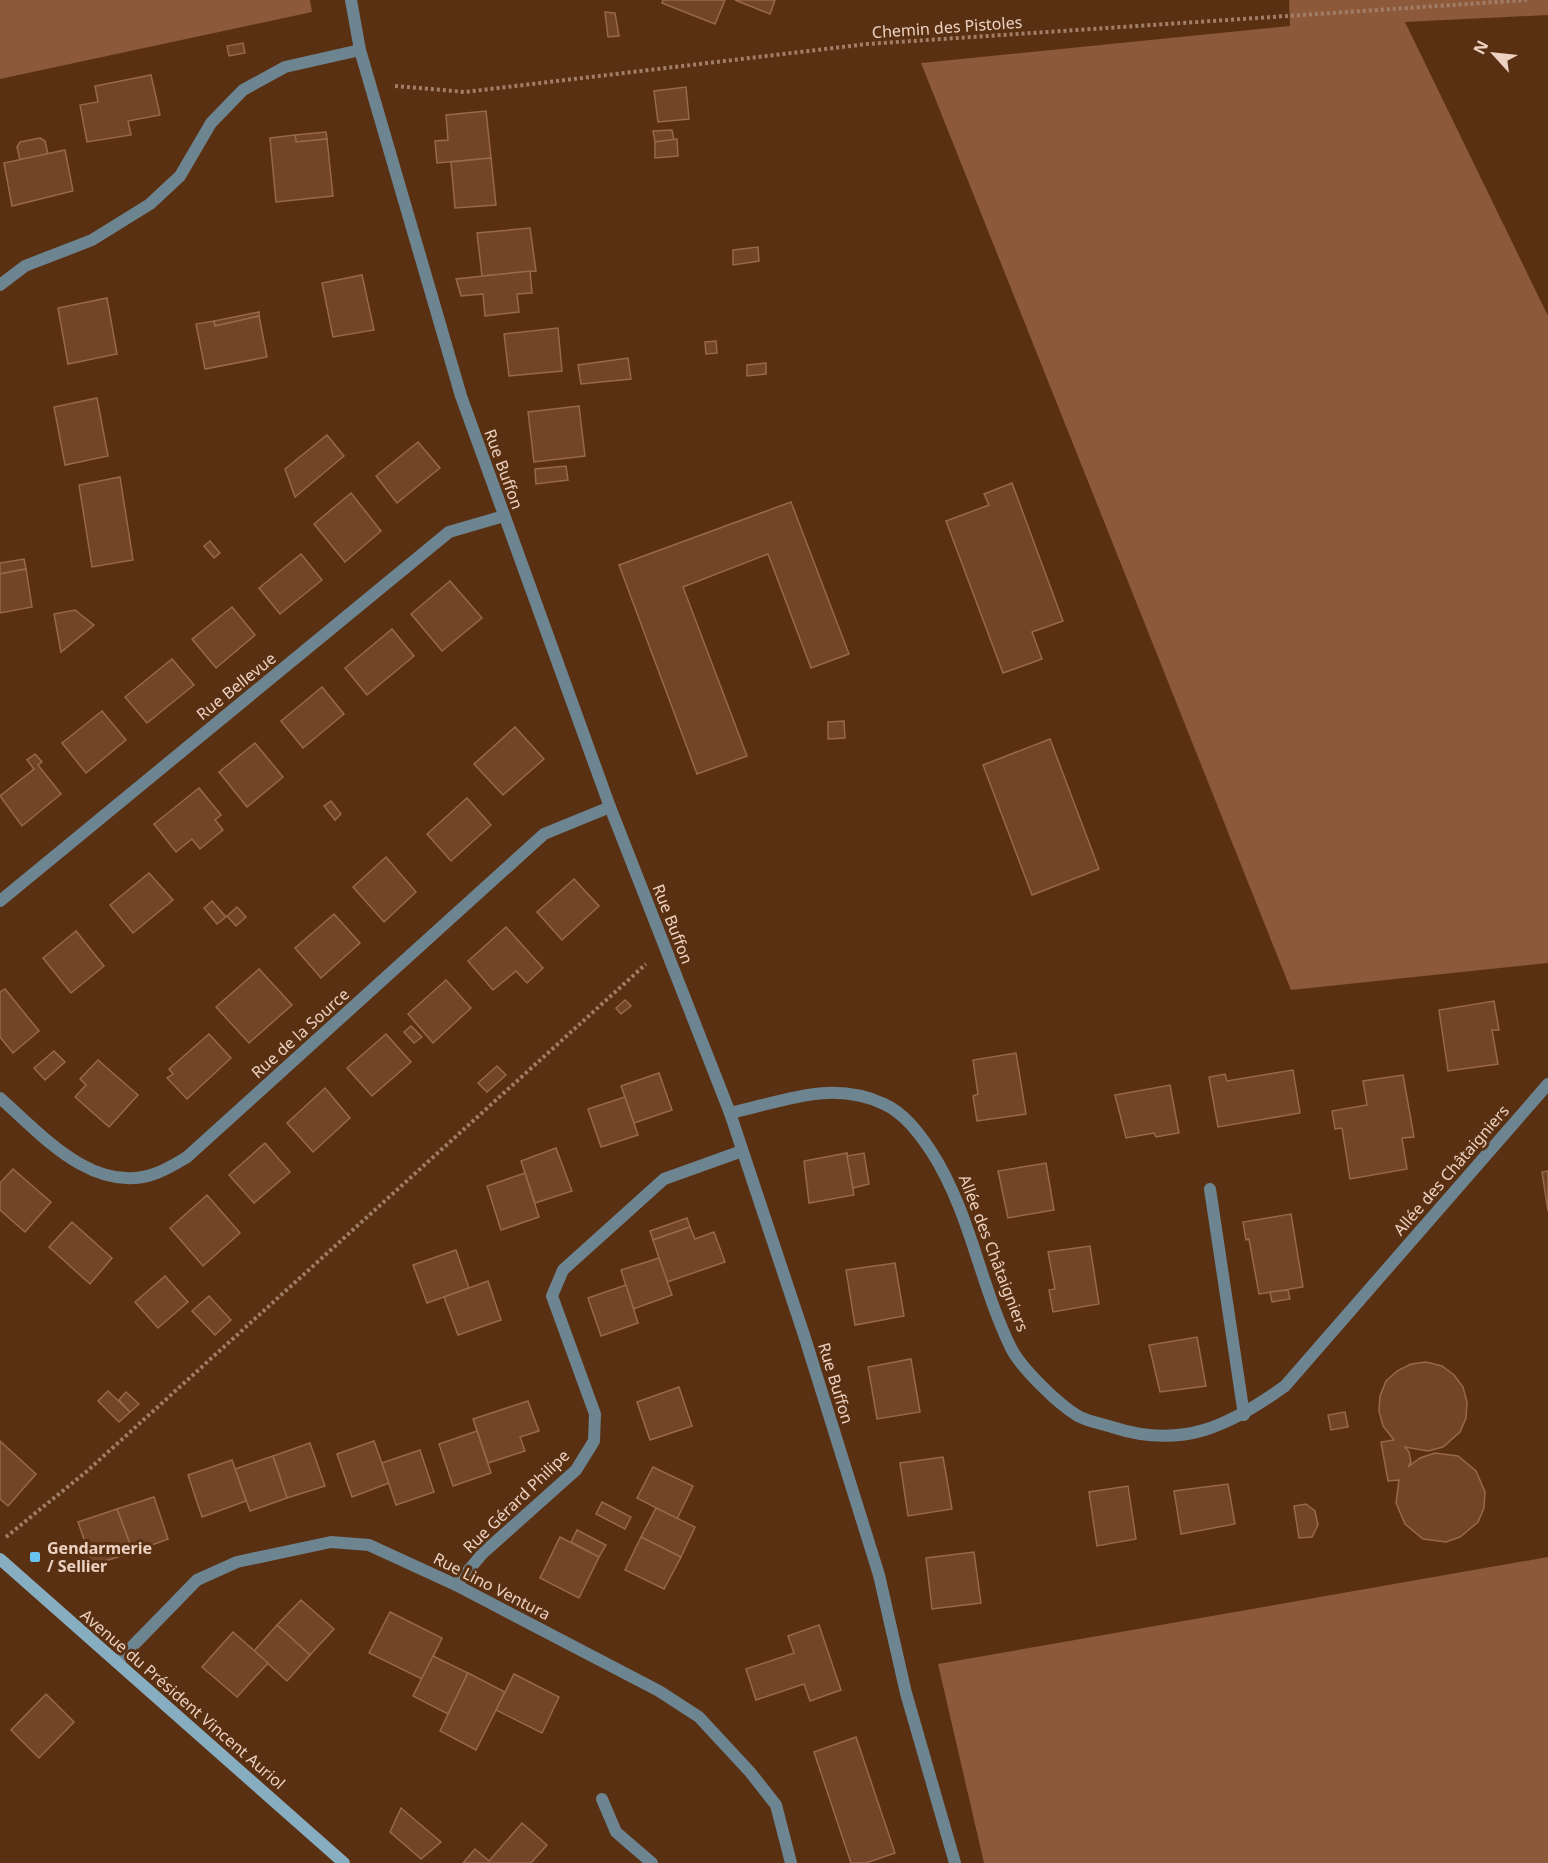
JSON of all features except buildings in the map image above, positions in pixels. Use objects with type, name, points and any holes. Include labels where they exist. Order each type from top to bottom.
[{"type":"main road","name":"Avenue du Président Vincent Auriol","points":[[0,1559],[344,1863]]},
{"type":"street","name":"Rue Buffon","points":[[351,0],[360,50],[461,396],[610,807],[729,1113],[804,1335],[879,1575],[906,1693],[955,1863]]},
{"type":"street","points":[[0,285],[25,266],[92,240],[150,204],[180,176],[211,123],[243,90],[285,67],[360,50]]},
{"type":"street","name":"Rue Bellevue","points":[[0,901],[448,532],[504,516]]},
{"type":"street","name":"Rue de la Source","points":[[0,1098],[64,1155],[93,1171],[126,1178],[154,1174],[188,1157],[544,834],[610,807]]},
{"type":"street","name":"Allée des Châtaigniers","points":[[729,1113],[813,1092],[854,1094],[886,1104],[917,1129],[946,1174],[1012,1350],[1047,1389],[1078,1416],[1130,1433],[1178,1435],[1215,1428],[1244,1415],[1285,1386],[1548,1084]]},
{"type":"street","name":"Rue Gérard Philipe","points":[[456,1586],[483,1553],[576,1470],[594,1441],[594,1414],[552,1296],[563,1270],[664,1179],[742,1151]]},
{"type":"street","points":[[1210,1189],[1244,1415]]},
{"type":"street","name":"Rue Lino Ventura","points":[[117,1662],[197,1580],[237,1562],[331,1542],[369,1545],[456,1586],[659,1691],[699,1717],[750,1772],[776,1805],[791,1863]]},
{"type":"street","points":[[602,1799],[616,1832],[652,1863]]},
{"type":"path","name":"Chemin des Pistoles","points":[[370,84],[465,92],[867,44],[1527,0]]},
{"type":"path","points":[[0,1541],[86,1472],[665,947]]},
{"type":"shaded area","points":[[0,0],[310,0],[312,12],[0,79]]},
{"type":"shaded area","points":[[1289,0],[1548,0],[1548,15],[1405,22],[1548,316],[1548,963],[1291,990],[921,63],[1290,26]]},
{"type":"shaded area","points":[[1548,1557],[1548,1863],[984,1863],[938,1664]]},
{"type":"place","name":"Gendarmerie / Sellier","points":[[35,1557]]}]
